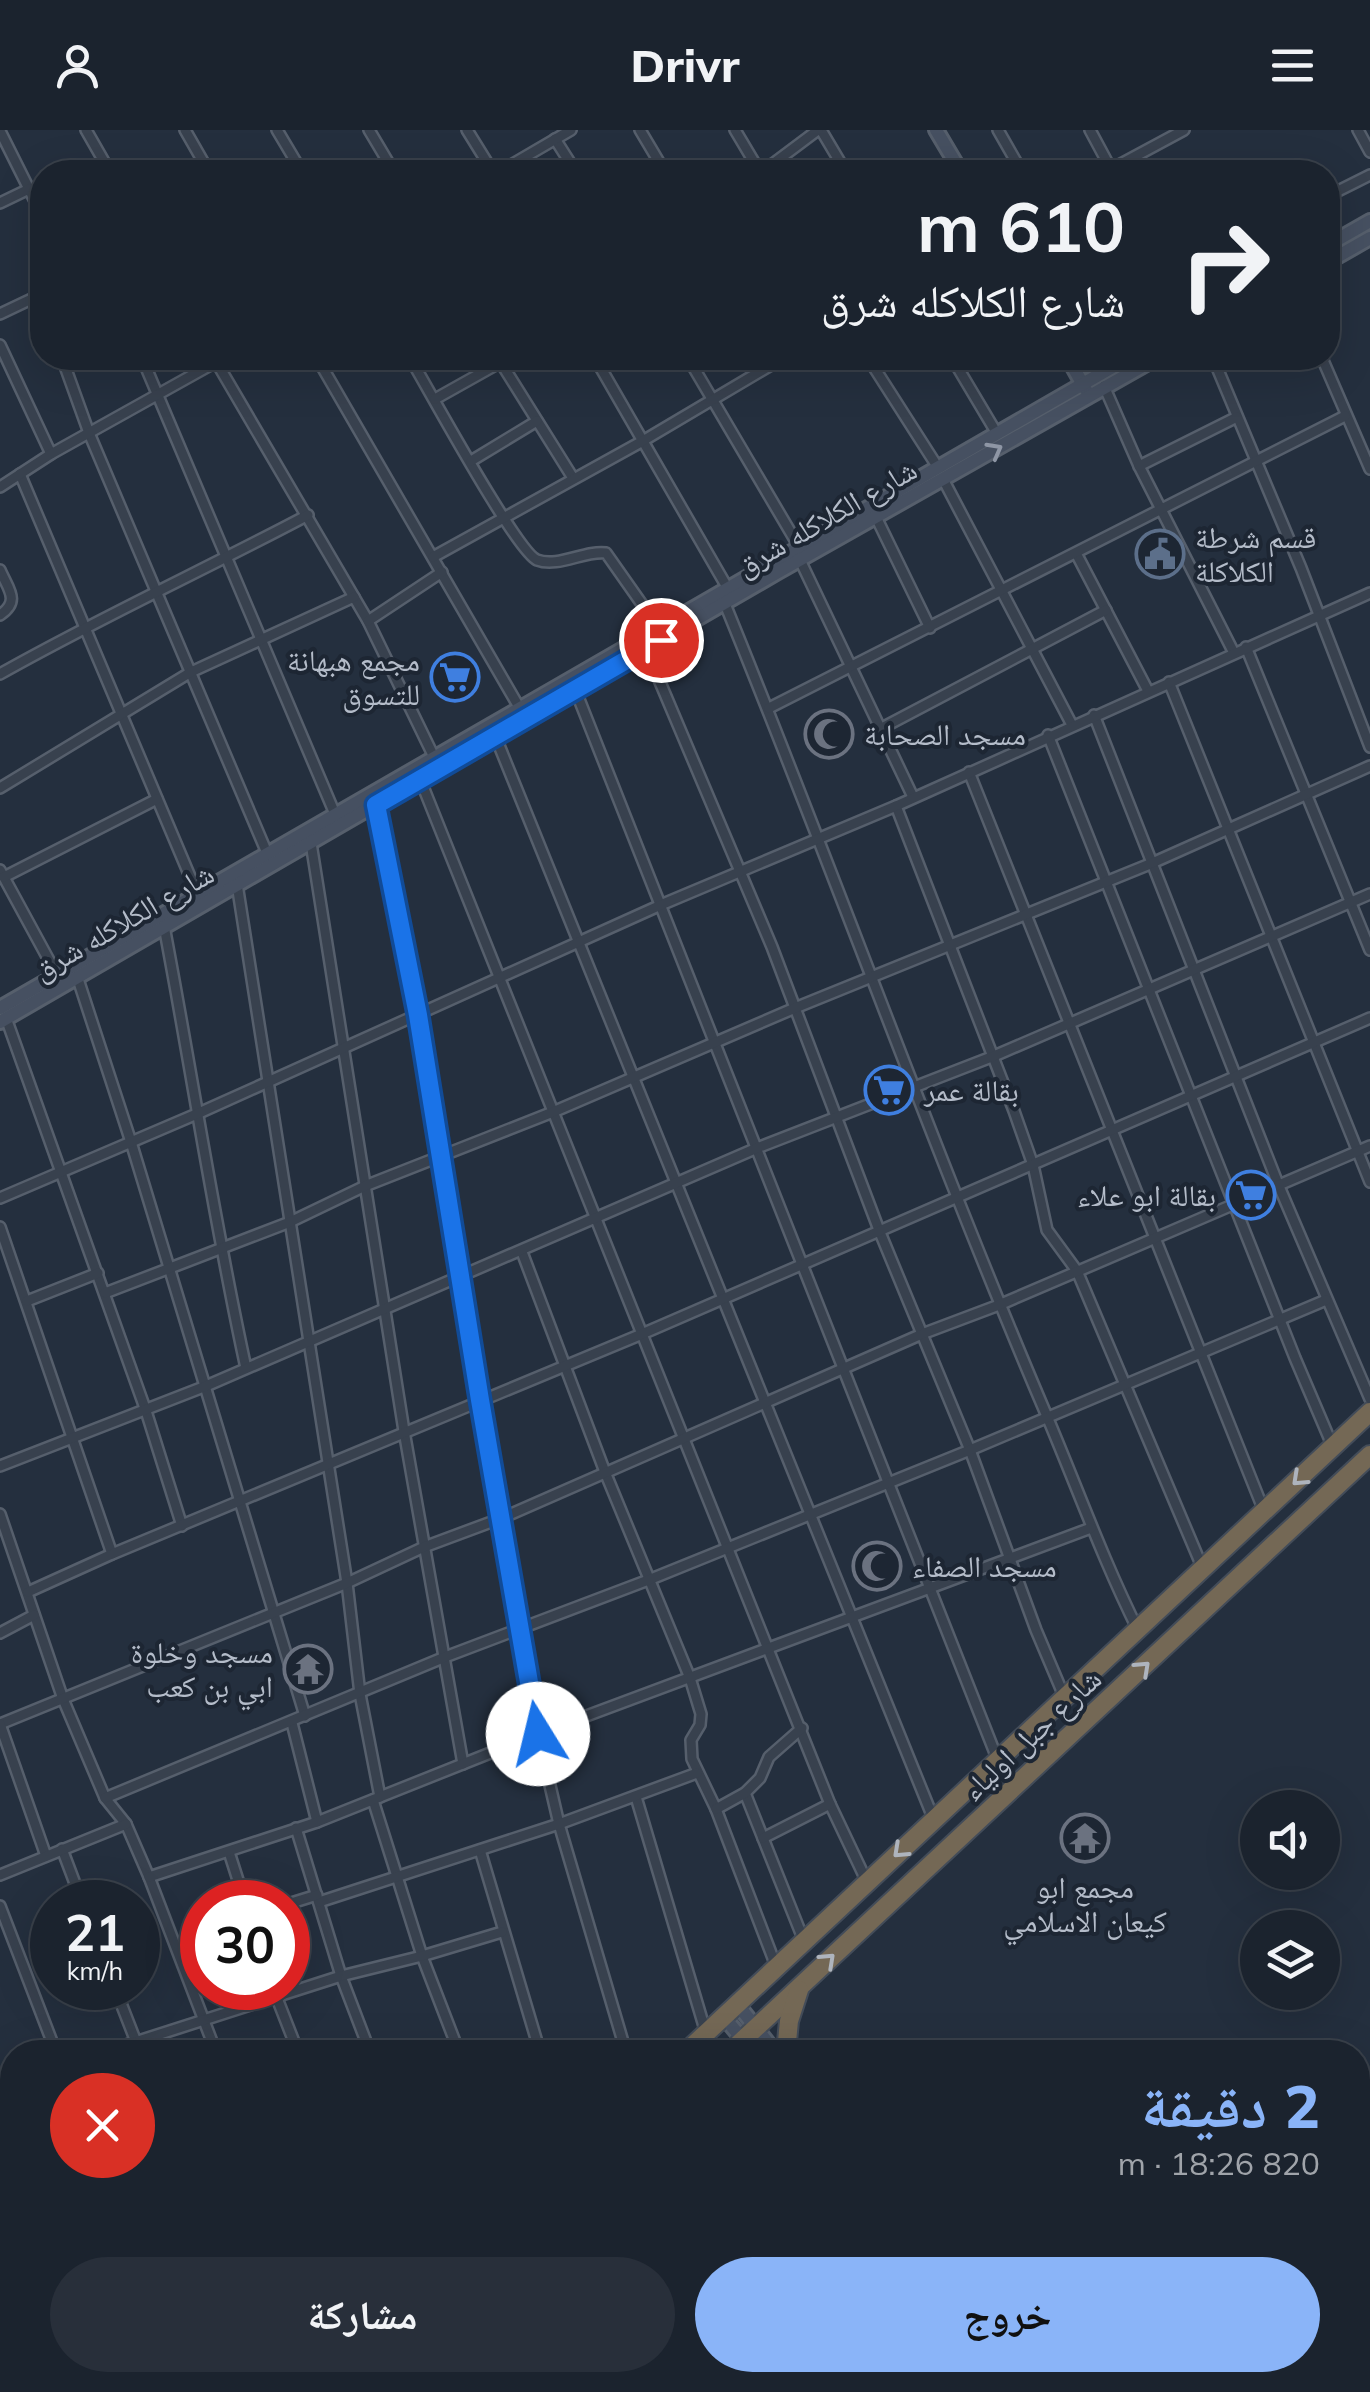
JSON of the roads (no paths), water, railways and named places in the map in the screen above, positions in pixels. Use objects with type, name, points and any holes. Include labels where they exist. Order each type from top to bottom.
[{"type":"highway","name":"شارع جبل اولياء","points":[[706,2033],[1370,1412]]},
{"type":"highway","name":"شارع جبل اولياء","points":[[749,2040],[800,1986],[1370,1455]]},
{"type":"highway","points":[[1188,1583],[1208,1608]]},
{"type":"highway","points":[[787,2040],[800,1986]]},
{"type":"highway","points":[[699,2040],[706,2033]]},
{"type":"street","points":[[86,130],[103,160]]},
{"type":"street","points":[[185,130],[202,160]]},
{"type":"street","points":[[278,130],[295,160]]},
{"type":"street","points":[[369,130],[387,160]]},
{"type":"street","points":[[467,130],[488,160]]},
{"type":"street","points":[[517,160],[571,130]]},
{"type":"street","points":[[640,130],[658,160]]},
{"type":"street","points":[[735,130],[754,160]]},
{"type":"street","points":[[778,160],[820,130],[839,160]]},
{"type":"street","points":[[936,130],[954,160]]},
{"type":"street","points":[[998,130],[1015,160]]},
{"type":"street","points":[[1090,130],[1105,160]]},
{"type":"street","points":[[1358,130],[1370,152]]},
{"type":"street","points":[[0,131],[30,189],[0,203]]},
{"type":"street","points":[[1130,160],[1181,131]]},
{"type":"street","points":[[555,139],[568,160]]},
{"type":"street","points":[[1340,190],[1370,175]]},
{"type":"street","points":[[1340,239],[1370,220]]},
{"type":"street","points":[[1340,255],[1370,238]]},
{"type":"street","points":[[0,314],[30,302]]},
{"type":"street","points":[[0,345],[51,454]]},
{"type":"street","points":[[66,370],[266,853]]},
{"type":"street","points":[[147,370],[335,814]]},
{"type":"street","points":[[0,487],[199,370]]},
{"type":"street","points":[[221,370],[368,621],[434,757]]},
{"type":"street","points":[[323,370],[519,707]]},
{"type":"street","points":[[417,370],[527,553],[547,562],[601,551],[611,556],[658,627]]},
{"type":"street","points":[[435,400],[484,370]]},
{"type":"street","points":[[506,370],[574,478]]},
{"type":"street","points":[[602,370],[727,587]]},
{"type":"street","points":[[695,370],[798,545]]},
{"type":"street","points":[[433,557],[641,442],[760,370]]},
{"type":"street","points":[[876,370],[940,472],[1072,725]]},
{"type":"street","points":[[959,370],[996,432]]},
{"type":"street","points":[[1075,370],[1086,390]]},
{"type":"street","name":"شارع الكلاكله شرق","points":[[1101,381],[1114,370]]},
{"type":"street","name":"شارع الكلاكله شرق","points":[[2,1016],[420,779],[493,730],[519,707],[798,545],[1128,370]]},
{"type":"street","points":[[1218,370],[1370,747]]},
{"type":"street","points":[[1327,370],[1370,468]]},
{"type":"street","points":[[1101,381],[1161,512],[1234,653]]},
{"type":"street","name":"شارع الكلاكله شرق","points":[[2,1016],[56,974],[434,757],[575,689],[646,649],[876,517],[996,432],[1086,390]]},
{"type":"street","points":[[768,708],[1077,555],[1345,416]]},
{"type":"street","points":[[1139,466],[1237,417]]},
{"type":"street","points":[[470,461],[537,422]]},
{"type":"street","points":[[20,474],[197,894]]},
{"type":"street","points":[[0,674],[86,625],[308,515]]},
{"type":"street","points":[[876,517],[930,628]]},
{"type":"street","points":[[1077,555],[1148,691]]},
{"type":"street","points":[[800,560],[913,797]]},
{"type":"street","points":[[0,570],[12,600],[10,608],[0,615]]},
{"type":"street","points":[[368,621],[442,572]]},
{"type":"street","points":[[0,1198],[663,904],[896,806],[1370,593]]},
{"type":"street","points":[[0,788],[191,672],[354,597]]},
{"type":"street","points":[[724,604],[999,1305],[1138,1630]]},
{"type":"street","points":[[880,729],[1106,610]]},
{"type":"street","points":[[1246,647],[1370,950]]},
{"type":"street","points":[[646,649],[796,1008],[879,1230],[970,1450],[1065,1698]]},
{"type":"street","points":[[1169,682],[1370,1182]]},
{"type":"street","points":[[575,689],[1010,1790]]},
{"type":"street","points":[[1094,715],[1278,1184],[1370,1398]]},
{"type":"street","points":[[493,730],[934,1820]]},
{"type":"street","points":[[1048,735],[1333,1447]]},
{"type":"street","points":[[105,1293],[290,1222],[365,1186],[1150,864],[1370,766]]},
{"type":"street","points":[[969,772],[1264,1511]]},
{"type":"street","points":[[420,779],[830,1804],[866,1882]]},
{"type":"street","points":[[56,974],[2,874],[157,800]]},
{"type":"street","points":[[376,805],[418,1015],[538,1734],[559,1824],[622,2040]]},
{"type":"street","points":[[896,806],[1033,1165],[1047,1230],[1077,1271],[1203,1569]]},
{"type":"street","points":[[311,842],[404,1431],[464,1764]]},
{"type":"street","points":[[236,884],[347,1584],[376,1798],[422,1956],[455,2040]]},
{"type":"street","points":[[0,1466],[206,1386],[757,1148],[994,1056],[1370,894]]},
{"type":"street","points":[[164,926],[220,1250],[246,1368]]},
{"type":"street","points":[[77,976],[305,1716]]},
{"type":"street","points":[[2,1016],[63,1173],[182,1526]]},
{"type":"street","points":[[28,1592],[642,1334],[1370,1018]]},
{"type":"street","points":[[46,1856],[0,1724],[347,1584],[424,1547],[502,1518],[922,1334],[999,1305],[1370,1146]]},
{"type":"street","points":[[0,1228],[112,1554]]},
{"type":"street","points":[[522,1252],[605,1472],[690,1678],[700,1714],[700,1725],[690,1746],[697,1773],[716,1809],[777,1968]]},
{"type":"street","points":[[27,1301],[98,1273]]},
{"type":"street","points":[[105,1798],[445,1657],[970,1450],[1326,1300]]},
{"type":"street","points":[[0,1514],[5,1542],[28,1592],[63,1699],[105,1798],[126,1824],[211,2040]]},
{"type":"street","points":[[149,1877],[317,1822],[538,1734],[1092,1528]]},
{"type":"street","points":[[0,1633],[34,1614]]},
{"type":"street","points":[[292,1723],[317,1822]]},
{"type":"street","points":[[716,1809],[746,1793],[760,1778],[769,1757],[802,1728]]},
{"type":"street","points":[[310,1900],[480,1850],[697,1773]]},
{"type":"street","points":[[746,1793],[804,1941]]},
{"type":"street","points":[[636,1797],[706,2033]]},
{"type":"street","points":[[763,1838],[830,1804]]},
{"type":"street","points":[[0,1875],[126,1824]]},
{"type":"street","points":[[296,1828],[341,1976],[365,2040]]},
{"type":"street","points":[[62,1850],[74,1880]]},
{"type":"street","points":[[480,1850],[536,2040]]},
{"type":"street","points":[[229,1852],[238,1880]]},
{"type":"street","points":[[0,1906],[51,2040]]},
{"type":"street","points":[[310,1984],[502,1932]]},
{"type":"street","points":[[123,2010],[135,2040]]},
{"type":"street","points":[[158,2040],[233,2010]]},
{"type":"street","points":[[282,2010],[293,2040]]},
{"type":"street","points":[[731,2011],[745,2040]]},
{"type":"place","name":"قسم شرطة الكلاكلة","points":[[1160,554]]},
{"type":"place","name":"مجمع هبهانة للتسوق","points":[[455,677]]},
{"type":"place","name":"مسجد الصحابة","points":[[829,734]]},
{"type":"place","name":"بقالة عمر","points":[[889,1090]]},
{"type":"place","name":"بقالة ابو علاء","points":[[1251,1195]]},
{"type":"place","name":"مسجد الصفاء","points":[[877,1566]]},
{"type":"place","name":"مسجد وخلوة ابي بن كعب","points":[[308,1669]]},
{"type":"place","name":"مجمع ابو كيعان الاسلامي","points":[[1085,1838]]}]
